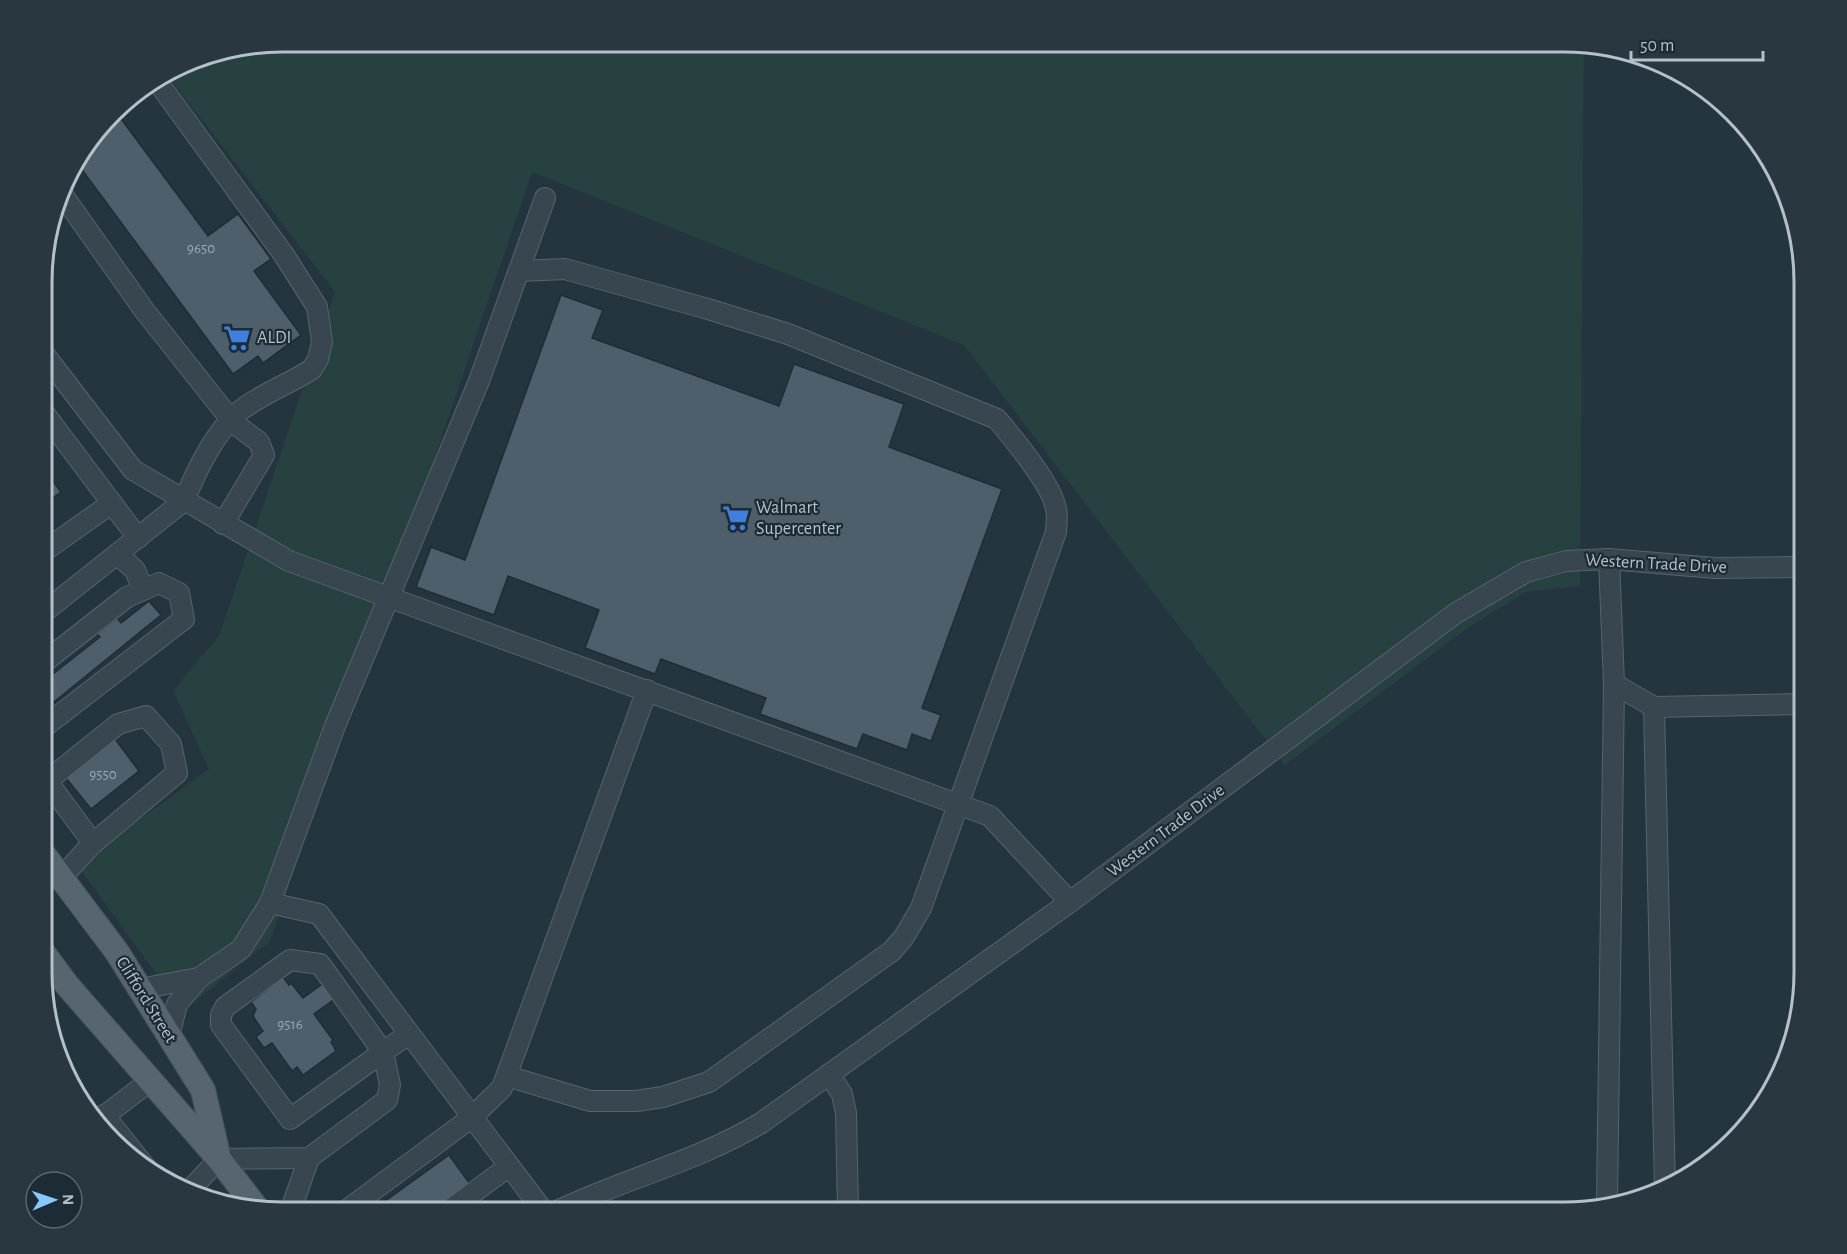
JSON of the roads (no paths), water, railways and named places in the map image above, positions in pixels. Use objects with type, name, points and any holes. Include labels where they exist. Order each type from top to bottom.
[{"type":"main road","name":"Clifford Street","points":[[52,866],[117,952],[203,1090],[219,1159]]},
{"type":"main road","name":"Clifford Street","points":[[52,965],[67,985],[219,1159],[250,1200]]},
{"type":"street","points":[[52,606],[184,501],[194,476],[220,433],[245,408],[312,369],[318,359],[322,342],[317,307],[284,255],[162,86]]},
{"type":"street","points":[[169,1036],[177,1004],[199,978],[240,949],[270,903],[334,726],[479,381],[546,198]]},
{"type":"street","points":[[67,202],[144,310],[231,421],[260,442],[264,454],[223,524]]},
{"type":"street","points":[[507,1076],[590,1101],[636,1101],[663,1097],[709,1082],[892,951],[904,937],[921,908],[1056,532],[1056,507],[1049,491],[1016,442],[996,419],[789,334],[565,269],[519,271]]},
{"type":"street","points":[[52,364],[134,470],[289,561],[990,816],[1070,902]]},
{"type":"street","points":[[52,424],[138,538]]},
{"type":"street","points":[[52,545],[112,503]]},
{"type":"street","points":[[117,554],[135,570],[143,590]]},
{"type":"street","points":[[1607,1198],[1614,684],[1609,558]]},
{"type":"street","name":"Western Trade Drive","points":[[575,1202],[602,1189],[650,1175],[726,1143],[829,1074],[1070,902],[1456,613],[1526,572],[1566,561],[1609,558],[1715,568],[1794,567]]},
{"type":"street","points":[[52,656],[127,597],[159,583],[179,593],[184,620],[52,721]]},
{"type":"street","points":[[1614,684],[1654,707],[1794,704]]},
{"type":"street","points":[[358,1202],[471,1118],[502,1088],[647,690]]},
{"type":"street","points":[[1654,707],[1665,1179]]},
{"type":"street","points":[[52,774],[118,724],[146,716],[171,744],[177,773],[93,843],[61,878]]},
{"type":"street","points":[[52,788],[93,843]]},
{"type":"street","points":[[270,903],[318,914],[536,1202]]},
{"type":"street","points":[[294,1202],[309,1158],[387,1100],[390,1085],[384,1052],[320,964],[290,960],[225,1007],[220,1025],[290,1119],[384,1052],[409,1034]]},
{"type":"street","points":[[139,989],[199,978]]},
{"type":"street","points":[[829,1074],[842,1094],[846,1113],[848,1202]]},
{"type":"street","points":[[104,1116],[150,1081]]},
{"type":"street","points":[[195,1184],[219,1159],[309,1158]]},
{"type":"street","points":[[461,1202],[508,1167]]},
{"type":"place","name":"ALDI","points":[[237,338]]},
{"type":"place","name":"Walmart Supercenter","points":[[736,518]]}]
